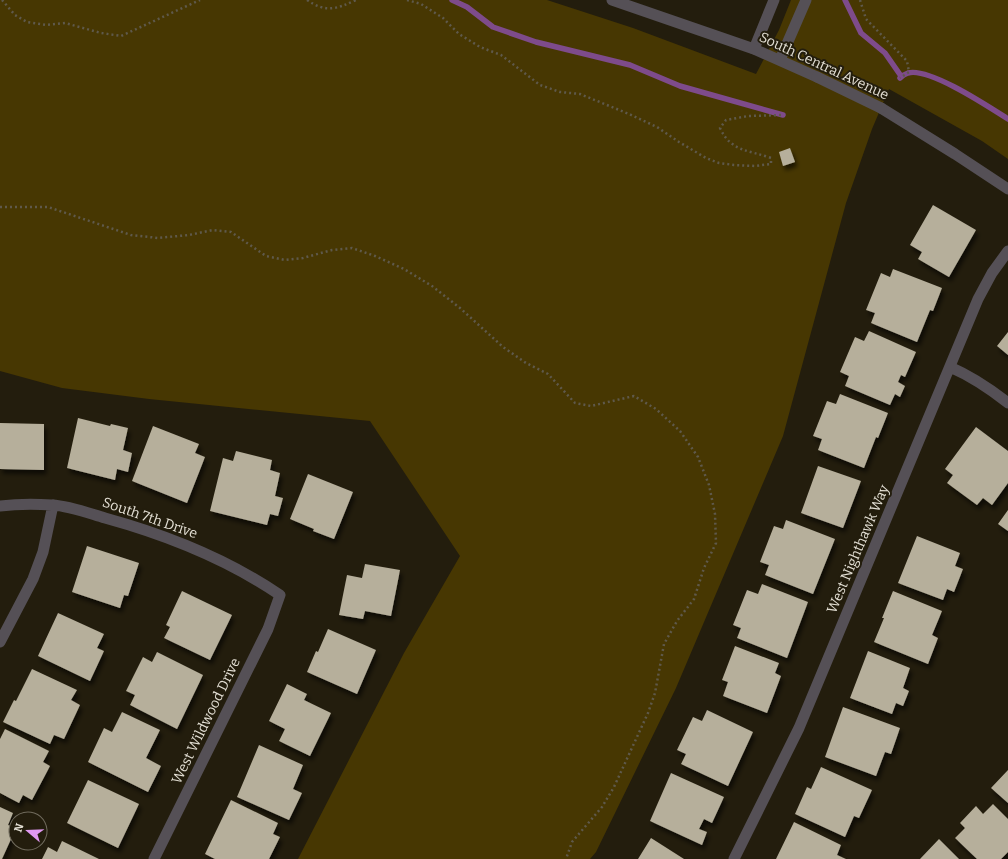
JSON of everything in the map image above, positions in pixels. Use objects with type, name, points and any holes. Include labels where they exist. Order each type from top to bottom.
[{"type":"street","name":"South Central Avenue","points":[[612,0],[754,49],[882,108],[1008,189]]},
{"type":"street","points":[[754,49],[774,0]]},
{"type":"street","points":[[780,60],[806,0]]},
{"type":"street","name":"West Nighthawk Way","points":[[734,859],[798,728],[978,299],[992,273],[1008,252]]},
{"type":"street","points":[[950,367],[969,375],[984,384],[1008,403]]},
{"type":"street","name":"South 7th Drive","points":[[0,506],[15,504],[53,505],[85,512],[137,527],[209,554],[256,578],[280,595]]},
{"type":"street","points":[[0,642],[33,579],[43,552],[53,505]]},
{"type":"street","name":"West Wildwood Drive","points":[[154,859],[268,629],[280,595]]},
{"type":"path","points":[[2,0],[15,15],[27,22],[46,25],[65,23],[101,33],[121,36],[200,0]]},
{"type":"path","points":[[307,0],[323,8],[341,7],[356,0]]},
{"type":"path","points":[[407,0],[421,4],[443,18],[459,34],[480,47],[501,55],[540,86],[560,92],[580,94],[629,114],[657,127],[706,158],[719,163],[741,166],[771,164],[771,158],[735,147],[724,136],[720,128],[726,120],[748,116],[783,115]]},
{"type":"path","points":[[860,0],[866,19],[907,61],[909,72],[900,78]]},
{"type":"path","points":[[0,207],[48,207],[131,235],[158,238],[189,235],[213,230],[231,232],[266,256],[285,260],[303,258],[332,250],[352,248],[404,269],[432,286],[460,308],[503,347],[526,363],[548,374],[575,403],[591,406],[634,396],[656,409],[680,431],[698,457],[710,485],[715,514],[716,543],[704,568],[694,599],[677,621],[664,644],[655,693],[648,713],[614,788],[602,807],[572,842],[566,859]]},
{"type":"shaded area","points":[[0,0],[547,0],[633,28],[756,74],[779,30],[791,0],[1008,0],[1008,159],[982,141],[889,89],[872,129],[846,203],[783,436],[676,688],[596,852],[590,859],[298,859],[404,653],[460,556],[370,421],[149,399],[62,388],[0,371]]},
{"type":"building","points":[[790,148],[795,162],[783,166],[779,152]]},
{"type":"building","points":[[933,205],[976,230],[949,277],[918,259],[922,252],[910,245]]},
{"type":"building","points":[[893,269],[942,288],[933,311],[930,310],[917,342],[871,323],[875,313],[866,310],[881,273],[890,277]]},
{"type":"building","points":[[869,331],[916,352],[905,377],[901,375],[898,382],[905,386],[900,397],[895,394],[890,405],[845,386],[849,376],[840,372],[855,337],[864,341]]},
{"type":"building","points":[[1008,332],[1008,355],[997,346]]},
{"type":"building","points":[[840,394],[888,413],[878,438],[876,437],[864,468],[818,450],[822,439],[813,436],[827,401],[836,404]]},
{"type":"building","points":[[78,418],[110,426],[111,424],[128,428],[123,450],[132,453],[128,472],[117,469],[115,480],[67,468]]},
{"type":"building","points":[[0,423],[44,424],[44,470],[0,469]]},
{"type":"building","points":[[153,426],[199,444],[195,453],[205,457],[187,503],[132,481]]},
{"type":"building","points":[[976,427],[1008,451],[1008,483],[992,505],[983,498],[977,505],[947,483],[953,475],[945,469]]},
{"type":"building","points":[[236,451],[272,460],[270,470],[280,473],[275,496],[283,498],[278,516],[270,514],[267,525],[210,511],[223,458],[233,461]]},
{"type":"building","points":[[818,466],[861,481],[843,528],[801,513]]},
{"type":"building","points":[[308,474],[353,492],[334,539],[313,531],[314,529],[290,519]]},
{"type":"building","points":[[1008,510],[1008,531],[998,524]]},
{"type":"building","points":[[786,520],[835,539],[813,594],[765,575],[769,565],[760,562],[774,526],[783,529]]},
{"type":"building","points":[[917,536],[960,553],[955,566],[963,569],[954,592],[947,589],[943,600],[898,583]]},
{"type":"building","points":[[87,546],[139,563],[128,596],[124,595],[120,608],[72,592]]},
{"type":"building","points":[[365,564],[400,570],[391,616],[365,611],[363,619],[339,615],[347,575],[362,578]]},
{"type":"building","points":[[762,584],[808,602],[787,658],[737,638],[741,628],[733,625],[747,590],[758,594]]},
{"type":"building","points":[[182,591],[232,615],[210,660],[164,638],[170,627],[166,625]]},
{"type":"building","points":[[893,591],[942,611],[932,635],[938,638],[928,664],[874,642]]},
{"type":"building","points":[[58,613],[104,634],[97,648],[104,651],[90,681],[38,656]]},
{"type":"building","points":[[328,629],[376,650],[357,694],[307,672]]},
{"type":"building","points":[[735,646],[779,663],[775,673],[781,676],[767,713],[723,696],[728,682],[722,680]]},
{"type":"building","points":[[868,651],[910,668],[903,688],[909,691],[903,706],[896,703],[892,714],[850,698]]},
{"type":"building","points":[[157,652],[203,675],[177,729],[130,705],[135,695],[126,691],[143,657],[152,662]]},
{"type":"building","points":[[32,669],[77,690],[71,700],[80,705],[64,739],[54,735],[50,744],[3,722],[14,700],[16,701]]},
{"type":"building","points":[[287,684],[307,694],[304,700],[331,713],[310,756],[279,741],[285,729],[269,721]]},
{"type":"building","points":[[843,707],[900,728],[891,754],[885,752],[876,776],[825,757]]},
{"type":"building","points":[[707,710],[753,732],[728,786],[681,764],[686,754],[677,750],[693,717],[702,721]]},
{"type":"building","points":[[122,712],[160,730],[146,758],[161,766],[148,792],[88,762],[104,728],[112,732]]},
{"type":"building","points":[[5,729],[49,751],[43,762],[50,766],[32,800],[23,795],[19,803],[0,793],[0,739]]},
{"type":"building","points":[[259,745],[303,765],[293,789],[302,793],[289,820],[237,797]]},
{"type":"building","points":[[821,767],[872,790],[859,818],[854,816],[845,837],[795,814],[807,787],[811,789]]},
{"type":"building","points":[[1008,770],[1008,803],[991,788]]},
{"type":"building","points":[[671,773],[724,797],[712,823],[704,819],[699,829],[707,832],[702,845],[650,821]]},
{"type":"building","points":[[88,780],[139,804],[118,848],[67,823]]},
{"type":"building","points":[[231,800],[278,823],[273,834],[280,837],[269,859],[215,859],[205,854]]},
{"type":"building","points":[[993,804],[1008,819],[1008,852],[1001,859],[977,859],[955,838],[965,828],[960,823],[976,806],[983,814]]},
{"type":"building","points":[[0,807],[9,811],[8,846],[2,859],[0,859]]},
{"type":"building","points":[[794,822],[841,845],[837,855],[846,859],[776,859]]},
{"type":"building","points":[[651,838],[684,859],[638,859]]},
{"type":"building","points":[[939,839],[959,859],[920,859]]},
{"type":"building","points":[[62,841],[99,859],[42,859],[46,851],[48,851],[48,847],[57,852]]},
{"type":"waterway","points":[[452,0],[467,7],[493,27],[536,42],[630,65],[680,86],[783,115]]},
{"type":"waterway","points":[[845,0],[861,33],[885,53],[901,76]]},
{"type":"waterway","points":[[900,78],[908,73],[918,73],[930,76],[959,89],[1008,119]]}]
